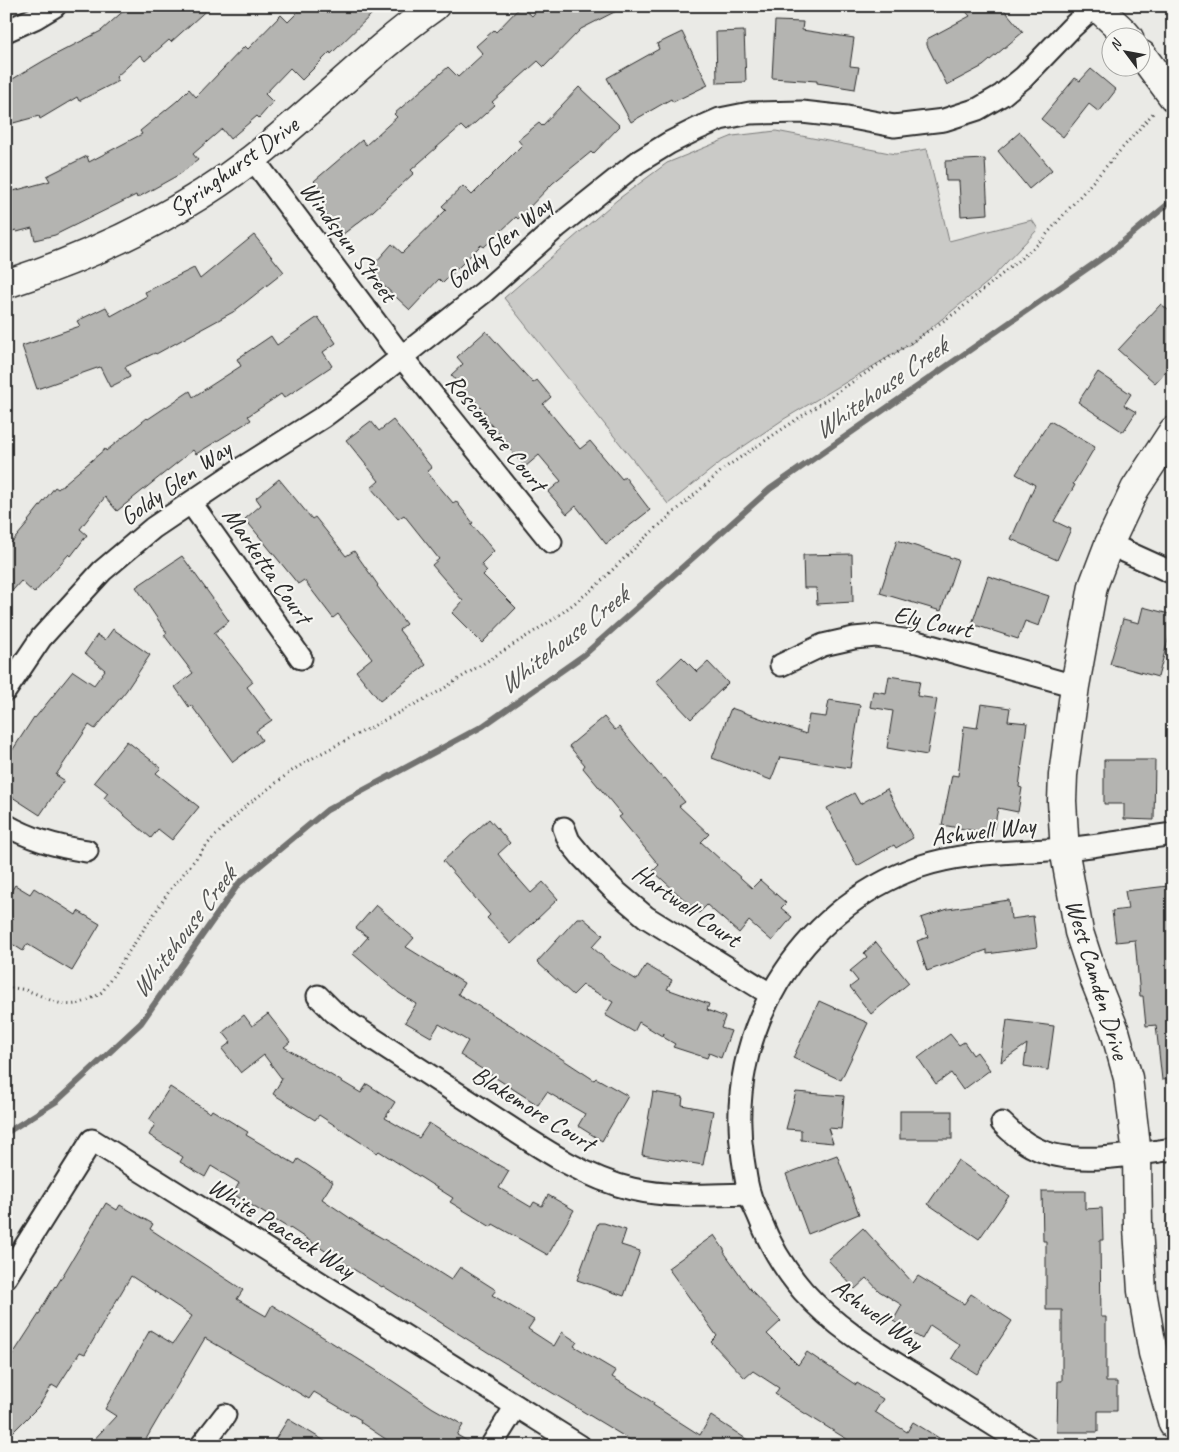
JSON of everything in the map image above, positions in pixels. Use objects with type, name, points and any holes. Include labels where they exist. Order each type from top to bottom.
[{"type":"street","points":[[6,31],[35,18],[55,6]]},
{"type":"street","name":"Springhurst Drive","points":[[6,284],[84,256],[145,228],[189,203],[253,159],[362,63],[435,6]]},
{"type":"street","points":[[1095,6],[1120,28]]},
{"type":"street","name":"Goldy Glen Way","points":[[6,690],[41,638],[102,571],[153,528],[242,468],[323,417],[370,382],[484,292],[558,226],[638,162],[669,143],[720,120],[750,113],[802,112],[847,117],[894,126],[944,120],[978,109],[1002,94],[1029,73],[1071,28],[1095,6]]},
{"type":"street","points":[[1152,77],[1164,104]]},
{"type":"street","name":"Windspun Street","points":[[253,159],[401,356]]},
{"type":"street","name":"Roscomare Court","points":[[401,356],[551,542]]},
{"type":"street","name":"West Camden Drive","points":[[1173,432],[1135,489],[1109,544],[1094,586],[1076,686],[1063,775],[1062,801],[1065,848],[1073,906],[1079,932],[1095,981],[1115,1032],[1128,1078],[1137,1155],[1138,1228],[1142,1291],[1152,1352],[1173,1424]]},
{"type":"street","name":"Marketta Court","points":[[191,503],[301,658]]},
{"type":"street","points":[[1109,544],[1173,573]]},
{"type":"street","name":"Ely Court","points":[[781,665],[823,645],[854,638],[876,636],[917,642],[1076,686]]},
{"type":"street","points":[[6,825],[34,839],[57,846],[87,851]]},
{"type":"street","name":"Hartwell Court","points":[[564,828],[568,841],[583,858],[646,917],[770,994]]},
{"type":"street","name":"Ashwell Way","points":[[1028,1446],[852,1336],[833,1322],[806,1294],[787,1270],[771,1243],[749,1194],[741,1144],[741,1098],[749,1052],[755,1030],[770,994],[790,964],[820,929],[856,899],[896,876],[940,860],[963,856],[1065,848],[1173,834]]},
{"type":"street","name":"Blakemore Court","points":[[318,996],[334,1012],[352,1025],[551,1154],[590,1175],[633,1189],[655,1193],[685,1195],[749,1194]]},
{"type":"street","points":[[1002,1122],[1018,1138],[1037,1150],[1058,1156],[1081,1158],[1137,1155],[1173,1149]]},
{"type":"street","name":"White Peacock Way","points":[[6,1277],[92,1140],[580,1446]]},
{"type":"street","points":[[491,1446],[516,1406]]},
{"type":"street","points":[[201,1446],[225,1415]]},
{"type":"path","points":[[6,988],[25,991],[52,1001],[68,1004],[80,1004],[91,1000],[102,992],[170,890],[211,840],[247,805],[293,770],[318,754],[438,692],[554,619],[594,588],[646,537],[726,467],[958,311],[1038,244],[1164,104]]},
{"type":"shaded area","points":[[776,131],[895,154],[927,149],[949,241],[1032,220],[1038,229],[988,282],[912,343],[784,419],[722,461],[668,504],[504,298],[617,200],[667,163],[733,136]]},
{"type":"building","points":[[129,6],[211,6],[171,42],[169,40],[145,61],[140,55],[116,77],[118,81],[79,101],[77,97],[40,119],[39,116],[6,125],[6,83],[101,31]]},
{"type":"building","points":[[304,6],[380,6],[302,80],[290,68],[265,94],[273,102],[259,118],[257,116],[230,139],[222,129],[193,154],[198,160],[180,174],[137,198],[136,195],[55,235],[35,240],[32,228],[6,233],[6,193],[50,181],[47,176],[87,156],[89,162],[142,134],[140,131],[189,89],[196,97],[245,46],[248,49],[281,15],[288,22]]},
{"type":"building","points":[[521,6],[532,16],[541,6],[626,6],[581,29],[544,67],[538,61],[492,102],[495,105],[466,131],[461,126],[411,170],[414,173],[373,211],[342,235],[315,201],[324,194],[314,181],[362,140],[366,145],[397,117],[394,114],[448,67],[458,77],[483,54],[476,46],[494,30],[496,32]]},
{"type":"building","points":[[961,6],[1001,6],[1023,32],[983,66],[947,85],[927,45],[927,39],[970,16]]},
{"type":"building","points":[[775,21],[803,22],[802,30],[854,38],[850,66],[859,67],[855,89],[817,83],[817,81],[772,78]]},
{"type":"building","points":[[744,31],[746,82],[717,83],[716,32]]},
{"type":"building","points":[[682,32],[708,85],[673,102],[671,99],[631,122],[607,78],[659,49],[657,44]]},
{"type":"building","points":[[1091,69],[1116,90],[1099,112],[1089,104],[1063,137],[1041,119],[1075,78],[1080,81]]},
{"type":"building","points":[[579,87],[620,126],[593,154],[591,152],[553,183],[518,219],[516,217],[484,247],[481,245],[443,283],[439,279],[410,310],[368,271],[392,244],[402,253],[446,210],[442,206],[463,186],[472,195],[522,145],[518,140],[539,123],[542,126]]},
{"type":"building","points":[[1020,132],[1052,170],[1029,189],[998,151]]},
{"type":"building","points":[[985,159],[988,214],[961,216],[959,181],[946,181],[945,161]]},
{"type":"building","points":[[254,235],[284,272],[233,312],[156,354],[125,367],[130,377],[110,387],[100,367],[37,389],[22,346],[80,326],[77,321],[106,307],[111,316],[147,296],[145,292],[194,268],[200,279]]},
{"type":"building","points":[[1161,304],[1173,314],[1173,363],[1155,383],[1118,350]]},
{"type":"building","points":[[318,317],[336,343],[323,352],[332,366],[284,398],[281,394],[248,416],[251,420],[196,454],[193,450],[117,511],[105,497],[80,529],[87,535],[71,556],[69,554],[34,593],[21,581],[6,598],[6,549],[55,487],[58,489],[105,449],[106,451],[147,418],[190,391],[193,397],[241,366],[237,359],[271,336],[277,345]]},
{"type":"building","points":[[486,331],[533,383],[537,380],[551,397],[543,404],[580,449],[590,441],[622,479],[625,477],[650,510],[606,544],[576,506],[567,514],[548,492],[561,481],[539,455],[525,467],[485,418],[487,415],[451,375],[463,364],[457,357]]},
{"type":"building","points":[[1098,372],[1131,394],[1124,405],[1136,412],[1123,432],[1078,402]]},
{"type":"building","points":[[393,420],[432,468],[427,472],[453,503],[456,501],[473,523],[471,524],[494,551],[481,564],[487,571],[483,575],[516,608],[482,643],[452,613],[463,601],[432,565],[439,559],[404,515],[398,519],[371,488],[379,481],[346,440],[371,421],[379,431]]},
{"type":"building","points":[[1050,421],[1095,447],[1054,521],[1071,529],[1057,560],[1011,539],[1035,485],[1016,474]]},
{"type":"building","points":[[279,479],[312,519],[315,517],[346,556],[354,551],[377,586],[406,624],[399,630],[426,665],[380,701],[356,671],[372,658],[338,614],[333,618],[304,580],[298,584],[245,519],[261,505],[256,498]]},
{"type":"building","points":[[897,540],[958,560],[941,611],[880,593]]},
{"type":"building","points":[[852,554],[853,602],[817,604],[816,588],[804,588],[803,555]]},
{"type":"building","points":[[182,556],[229,621],[214,633],[253,682],[247,687],[272,720],[256,731],[262,740],[233,762],[191,705],[189,707],[175,687],[193,673],[164,635],[167,633],[136,587]]},
{"type":"building","points":[[988,576],[1049,596],[1039,626],[1025,621],[1018,639],[972,624]]},
{"type":"building","points":[[1143,607],[1173,615],[1173,622],[1158,677],[1110,664],[1123,619],[1139,623]]},
{"type":"building","points":[[113,629],[150,655],[126,691],[95,729],[89,725],[56,775],[64,780],[40,815],[6,793],[6,760],[34,717],[73,671],[94,685],[105,670],[85,653],[97,635],[105,640]]},
{"type":"building","points":[[682,657],[697,672],[708,662],[728,683],[691,719],[656,682]]},
{"type":"building","points":[[889,676],[920,681],[917,696],[937,699],[927,755],[887,748],[893,711],[870,707],[873,691],[886,693]]},
{"type":"building","points":[[829,700],[860,705],[850,768],[780,757],[771,780],[712,758],[731,708],[806,734],[809,715],[826,717]]},
{"type":"building","points":[[981,704],[1010,708],[1008,721],[1027,723],[1019,787],[1022,788],[1018,812],[998,808],[993,834],[942,825],[952,775],[958,776],[964,726],[977,728]]},
{"type":"building","points":[[604,717],[615,730],[619,727],[685,802],[679,806],[709,834],[701,842],[752,888],[760,880],[786,903],[781,908],[792,917],[772,941],[749,921],[739,933],[707,905],[699,913],[653,871],[659,865],[619,817],[622,815],[583,768],[585,765],[569,746]]},
{"type":"building","points":[[127,741],[161,768],[156,773],[199,807],[172,840],[158,829],[151,838],[104,798],[108,793],[94,782]]},
{"type":"building","points":[[1104,760],[1155,760],[1154,820],[1124,819],[1124,804],[1104,804]]},
{"type":"building","points":[[887,789],[913,838],[896,848],[894,845],[857,866],[827,808],[854,793],[860,804]]},
{"type":"building","points":[[489,819],[510,843],[498,854],[509,868],[531,893],[543,882],[558,899],[511,944],[487,918],[490,915],[443,861]]},
{"type":"building","points":[[15,885],[30,894],[34,888],[76,915],[78,911],[100,924],[72,971],[27,944],[23,951],[6,940],[6,899]]},
{"type":"building","points":[[1168,886],[1173,927],[1173,1079],[1162,1080],[1156,1025],[1146,1026],[1143,996],[1140,996],[1135,940],[1116,942],[1112,911],[1128,909],[1125,891]]},
{"type":"building","points":[[1009,900],[1011,919],[1033,916],[1037,947],[987,954],[987,950],[927,971],[917,941],[928,937],[921,918],[948,909]]},
{"type":"building","points":[[376,905],[414,938],[406,947],[464,983],[458,994],[512,1026],[594,1080],[596,1078],[628,1096],[602,1141],[578,1126],[585,1114],[547,1092],[538,1105],[460,1055],[468,1041],[439,1024],[431,1037],[405,1022],[416,1004],[399,993],[353,954],[368,937],[356,928]]},
{"type":"building","points":[[577,918],[583,918],[603,935],[592,947],[612,965],[637,980],[646,965],[672,980],[667,989],[709,1004],[707,1010],[725,1017],[721,1028],[731,1031],[721,1058],[709,1053],[707,1058],[673,1047],[675,1044],[663,1037],[664,1033],[662,1036],[639,1022],[634,1032],[605,1015],[613,1002],[583,985],[573,995],[537,962]]},
{"type":"building","points":[[876,942],[909,983],[871,1014],[850,987],[858,981],[850,971],[867,957],[864,953]]},
{"type":"building","points":[[819,1001],[868,1023],[841,1080],[793,1058]]},
{"type":"building","points":[[268,1014],[290,1042],[284,1047],[361,1093],[367,1084],[395,1102],[385,1118],[419,1138],[429,1123],[479,1155],[509,1171],[499,1188],[531,1207],[534,1202],[542,1206],[548,1195],[574,1210],[548,1255],[493,1224],[491,1227],[450,1202],[453,1198],[379,1151],[377,1153],[319,1115],[315,1120],[273,1094],[282,1079],[264,1055],[241,1073],[222,1049],[231,1042],[223,1032],[244,1015],[252,1026]]},
{"type":"building","points":[[1007,1020],[1054,1026],[1048,1070],[1024,1066],[1027,1044],[1001,1062]]},
{"type":"building","points":[[950,1034],[959,1045],[964,1042],[973,1055],[977,1052],[990,1070],[963,1090],[951,1073],[936,1084],[918,1058]]},
{"type":"building","points":[[170,1087],[210,1113],[212,1110],[248,1132],[246,1135],[295,1164],[298,1159],[333,1182],[322,1199],[366,1229],[451,1280],[460,1267],[496,1290],[492,1295],[534,1320],[528,1329],[554,1346],[562,1332],[577,1342],[574,1346],[616,1371],[612,1377],[700,1435],[711,1416],[757,1446],[640,1446],[546,1389],[233,1194],[239,1183],[211,1166],[205,1177],[180,1162],[183,1157],[149,1135],[155,1124],[149,1120]]},
{"type":"building","points":[[653,1092],[683,1097],[682,1105],[713,1111],[703,1165],[642,1155]]},
{"type":"building","points":[[796,1092],[844,1096],[841,1129],[828,1128],[833,1143],[801,1140],[801,1130],[786,1129]]},
{"type":"building","points":[[900,1111],[952,1111],[952,1139],[900,1139]]},
{"type":"building","points":[[837,1155],[859,1214],[808,1234],[786,1174]]},
{"type":"building","points":[[958,1160],[1009,1196],[979,1239],[928,1204]]},
{"type":"building","points":[[1042,1191],[1085,1191],[1085,1209],[1102,1208],[1103,1240],[1100,1240],[1101,1317],[1106,1317],[1106,1382],[1117,1382],[1117,1411],[1098,1411],[1098,1432],[1057,1432],[1058,1381],[1062,1381],[1062,1310],[1046,1310],[1046,1241],[1043,1241]]},
{"type":"building","points":[[106,1203],[117,1210],[120,1205],[153,1224],[150,1229],[243,1290],[237,1299],[266,1316],[272,1305],[433,1408],[463,1425],[457,1435],[476,1446],[396,1446],[360,1422],[361,1420],[314,1392],[309,1399],[205,1338],[142,1446],[88,1446],[116,1416],[105,1409],[150,1330],[173,1344],[192,1316],[131,1276],[85,1354],[80,1352],[57,1388],[52,1385],[39,1406],[6,1439],[6,1365],[56,1287]]},
{"type":"building","points":[[598,1223],[626,1230],[621,1245],[640,1251],[624,1296],[577,1280]]},
{"type":"building","points":[[863,1228],[913,1283],[918,1276],[964,1304],[971,1294],[1012,1321],[977,1374],[952,1358],[960,1345],[930,1325],[922,1339],[893,1321],[902,1305],[879,1291],[867,1278],[855,1289],[828,1260]]},
{"type":"building","points":[[714,1235],[750,1289],[781,1321],[767,1334],[798,1365],[807,1352],[856,1385],[857,1383],[883,1399],[875,1412],[907,1432],[913,1422],[952,1446],[858,1446],[775,1394],[779,1388],[753,1371],[745,1378],[711,1342],[717,1336],[668,1268]]},
{"type":"building","points":[[288,1419],[333,1446],[271,1446]]},
{"type":"waterway","name":"Whitehouse Creek","points":[[6,1133],[57,1101],[141,1023],[239,883],[327,810],[483,726],[584,655],[770,489],[1108,254],[1173,200]]}]
